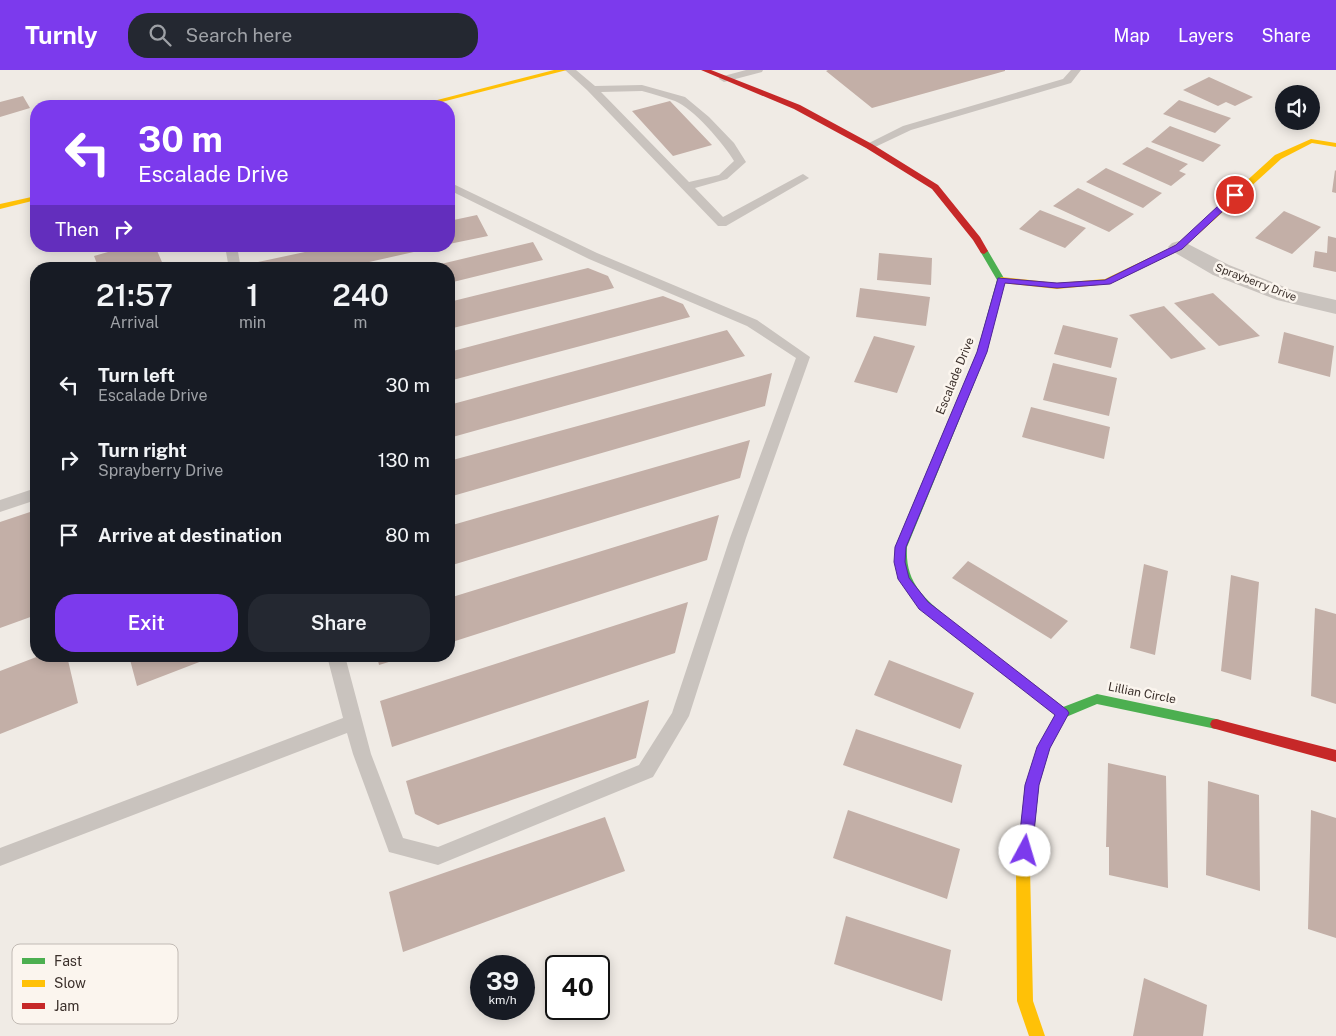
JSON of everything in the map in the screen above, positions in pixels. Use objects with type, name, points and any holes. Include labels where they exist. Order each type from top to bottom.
[{"type":"main road","points":[[442,100],[563,70]]},
{"type":"main road","points":[[705,70],[797,106],[869,146],[935,187],[977,239],[1001,280],[1057,286],[1107,282],[1179,247],[1278,157],[1311,141],[1336,145]]},
{"type":"main road","points":[[0,207],[30,200]]},
{"type":"main road","name":"Escalade Drive","points":[[1001,280],[982,352],[901,547],[899,562],[904,579],[924,605],[1062,713]]},
{"type":"main road","name":"Lillian Circle","points":[[1062,713],[1097,699],[1204,720],[1336,756]]},
{"type":"main road","points":[[1037,1036],[1025,1001],[1023,868],[1032,785],[1044,747],[1062,713]]},
{"type":"street","name":"Sprayberry Drive","points":[[1179,247],[1221,270],[1276,292],[1336,307]]},
{"type":"lane","points":[[570,70],[593,89],[722,223],[803,178]]},
{"type":"lane","points":[[724,79],[758,70]]},
{"type":"lane","points":[[869,146],[907,128],[1067,81],[1076,70]]},
{"type":"lane","points":[[593,89],[642,88],[681,100],[705,119],[730,144],[740,162],[722,177],[686,187]]},
{"type":"lane","points":[[338,662],[362,754],[396,845],[438,856],[646,771],[680,716],[738,538],[803,357],[752,323],[593,256],[455,189]]},
{"type":"lane","points":[[0,506],[30,496]]},
{"type":"lane","points":[[0,857],[354,722]]},
{"type":"building","points":[[826,71],[1005,71],[872,108]]},
{"type":"building","points":[[1209,77],[1253,97],[1235,106],[1226,102],[1218,106],[1183,90]]},
{"type":"building","points":[[23,96],[30,108],[0,117],[0,102]]},
{"type":"building","points":[[1179,100],[1231,118],[1215,133],[1163,114]]},
{"type":"building","points":[[670,101],[712,145],[673,156],[632,111]]},
{"type":"building","points":[[1170,126],[1221,145],[1203,162],[1151,142]]},
{"type":"building","points":[[1147,147],[1188,164],[1179,171],[1186,174],[1171,186],[1122,164]]},
{"type":"building","points":[[1106,168],[1162,193],[1143,208],[1086,182]]},
{"type":"building","points":[[1336,171],[1336,193],[1332,192]]},
{"type":"building","points":[[1078,188],[1134,214],[1109,232],[1053,206]]},
{"type":"building","points":[[1040,210],[1086,228],[1065,248],[1019,229]]},
{"type":"building","points":[[1284,211],[1321,227],[1292,254],[1255,238]]},
{"type":"building","points":[[477,215],[488,236],[455,243],[455,220]]},
{"type":"building","points":[[1328,236],[1336,238],[1336,272],[1313,267],[1315,251],[1327,253]]},
{"type":"building","points":[[533,242],[543,260],[455,282],[455,262],[449,262]]},
{"type":"building","points":[[108,252],[158,252],[162,262],[96,262],[94,256]]},
{"type":"building","points":[[305,252],[414,252],[369,262],[258,262]]},
{"type":"building","points":[[879,253],[932,258],[931,285],[877,280]]},
{"type":"building","points":[[588,268],[608,276],[614,288],[455,328],[455,301]]},
{"type":"building","points":[[860,288],[930,297],[926,326],[856,317]]},
{"type":"building","points":[[1213,293],[1260,336],[1219,346],[1174,303]]},
{"type":"building","points":[[663,296],[683,304],[690,317],[455,379],[455,350]]},
{"type":"building","points":[[1164,306],[1206,349],[1171,359],[1129,315]]},
{"type":"building","points":[[1063,325],[1118,338],[1111,368],[1054,354]]},
{"type":"building","points":[[727,330],[745,356],[455,436],[455,403]]},
{"type":"building","points":[[1284,332],[1334,346],[1330,377],[1278,363]]},
{"type":"building","points":[[874,336],[915,346],[897,393],[854,382]]},
{"type":"building","points":[[1053,363],[1117,378],[1109,416],[1043,400]]},
{"type":"building","points":[[772,373],[765,406],[455,495],[455,459]]},
{"type":"building","points":[[1031,407],[1110,427],[1104,459],[1022,437]]},
{"type":"building","points":[[750,440],[740,478],[455,564],[455,524]]},
{"type":"building","points":[[30,512],[30,617],[0,628],[0,522]]},
{"type":"building","points":[[719,515],[707,560],[455,641],[455,596]]},
{"type":"building","points":[[968,561],[1068,621],[1051,639],[952,578]]},
{"type":"building","points":[[1144,564],[1168,571],[1155,655],[1130,648]]},
{"type":"building","points":[[1231,575],[1259,582],[1251,680],[1221,671]]},
{"type":"building","points":[[688,602],[675,653],[392,747],[380,701]]},
{"type":"building","points":[[1315,608],[1336,614],[1336,704],[1311,696]]},
{"type":"building","points":[[30,659],[30,662],[68,662],[78,703],[0,734],[0,671]]},
{"type":"building","points":[[889,660],[974,693],[960,729],[874,695]]},
{"type":"building","points":[[131,662],[199,662],[137,686]]},
{"type":"building","points":[[378,662],[389,662],[379,665]]},
{"type":"building","points":[[649,700],[636,758],[438,825],[415,814],[406,781]]},
{"type":"building","points":[[856,729],[962,765],[952,803],[843,765]]},
{"type":"building","points":[[1108,763],[1166,776],[1168,888],[1109,875],[1109,847],[1106,847]]},
{"type":"building","points":[[1208,781],[1259,795],[1260,891],[1206,875]]},
{"type":"building","points":[[848,810],[960,849],[947,899],[833,858]]},
{"type":"building","points":[[1311,810],[1336,818],[1336,938],[1308,929]]},
{"type":"building","points":[[605,817],[625,871],[403,952],[389,892]]},
{"type":"building","points":[[846,916],[951,950],[942,1001],[834,964]]},
{"type":"building","points":[[1144,978],[1207,1005],[1203,1036],[1133,1036]]},
{"type":"traffic: fast","points":[[944,621],[926,606],[911,589],[902,570],[900,559],[901,547],[982,352],[1001,280],[984,251]]},
{"type":"traffic: fast","points":[[1028,824],[1032,785],[1044,747],[1062,713],[1097,699],[1216,724]]},
{"type":"traffic: slow","points":[[442,100],[563,70]]},
{"type":"traffic: slow","points":[[1001,280],[1057,286],[1107,282],[1179,247],[1278,157],[1311,141],[1336,145]]},
{"type":"traffic: slow","points":[[0,207],[30,200]]},
{"type":"traffic: slow","points":[[944,621],[1062,713]]},
{"type":"traffic: slow","points":[[1028,824],[1023,868],[1025,1001],[1037,1036]]},
{"type":"traffic: jam","points":[[705,70],[797,107],[869,146],[935,187],[977,239],[984,251]]},
{"type":"traffic: jam","points":[[1216,724],[1336,756]]},
{"type":"route","points":[[1025,851],[1032,785],[1044,747],[1062,713],[924,605],[912,593],[904,579],[899,562],[901,547],[982,352],[1001,280],[1057,286],[1107,282],[1179,247],[1235,195]]}]
